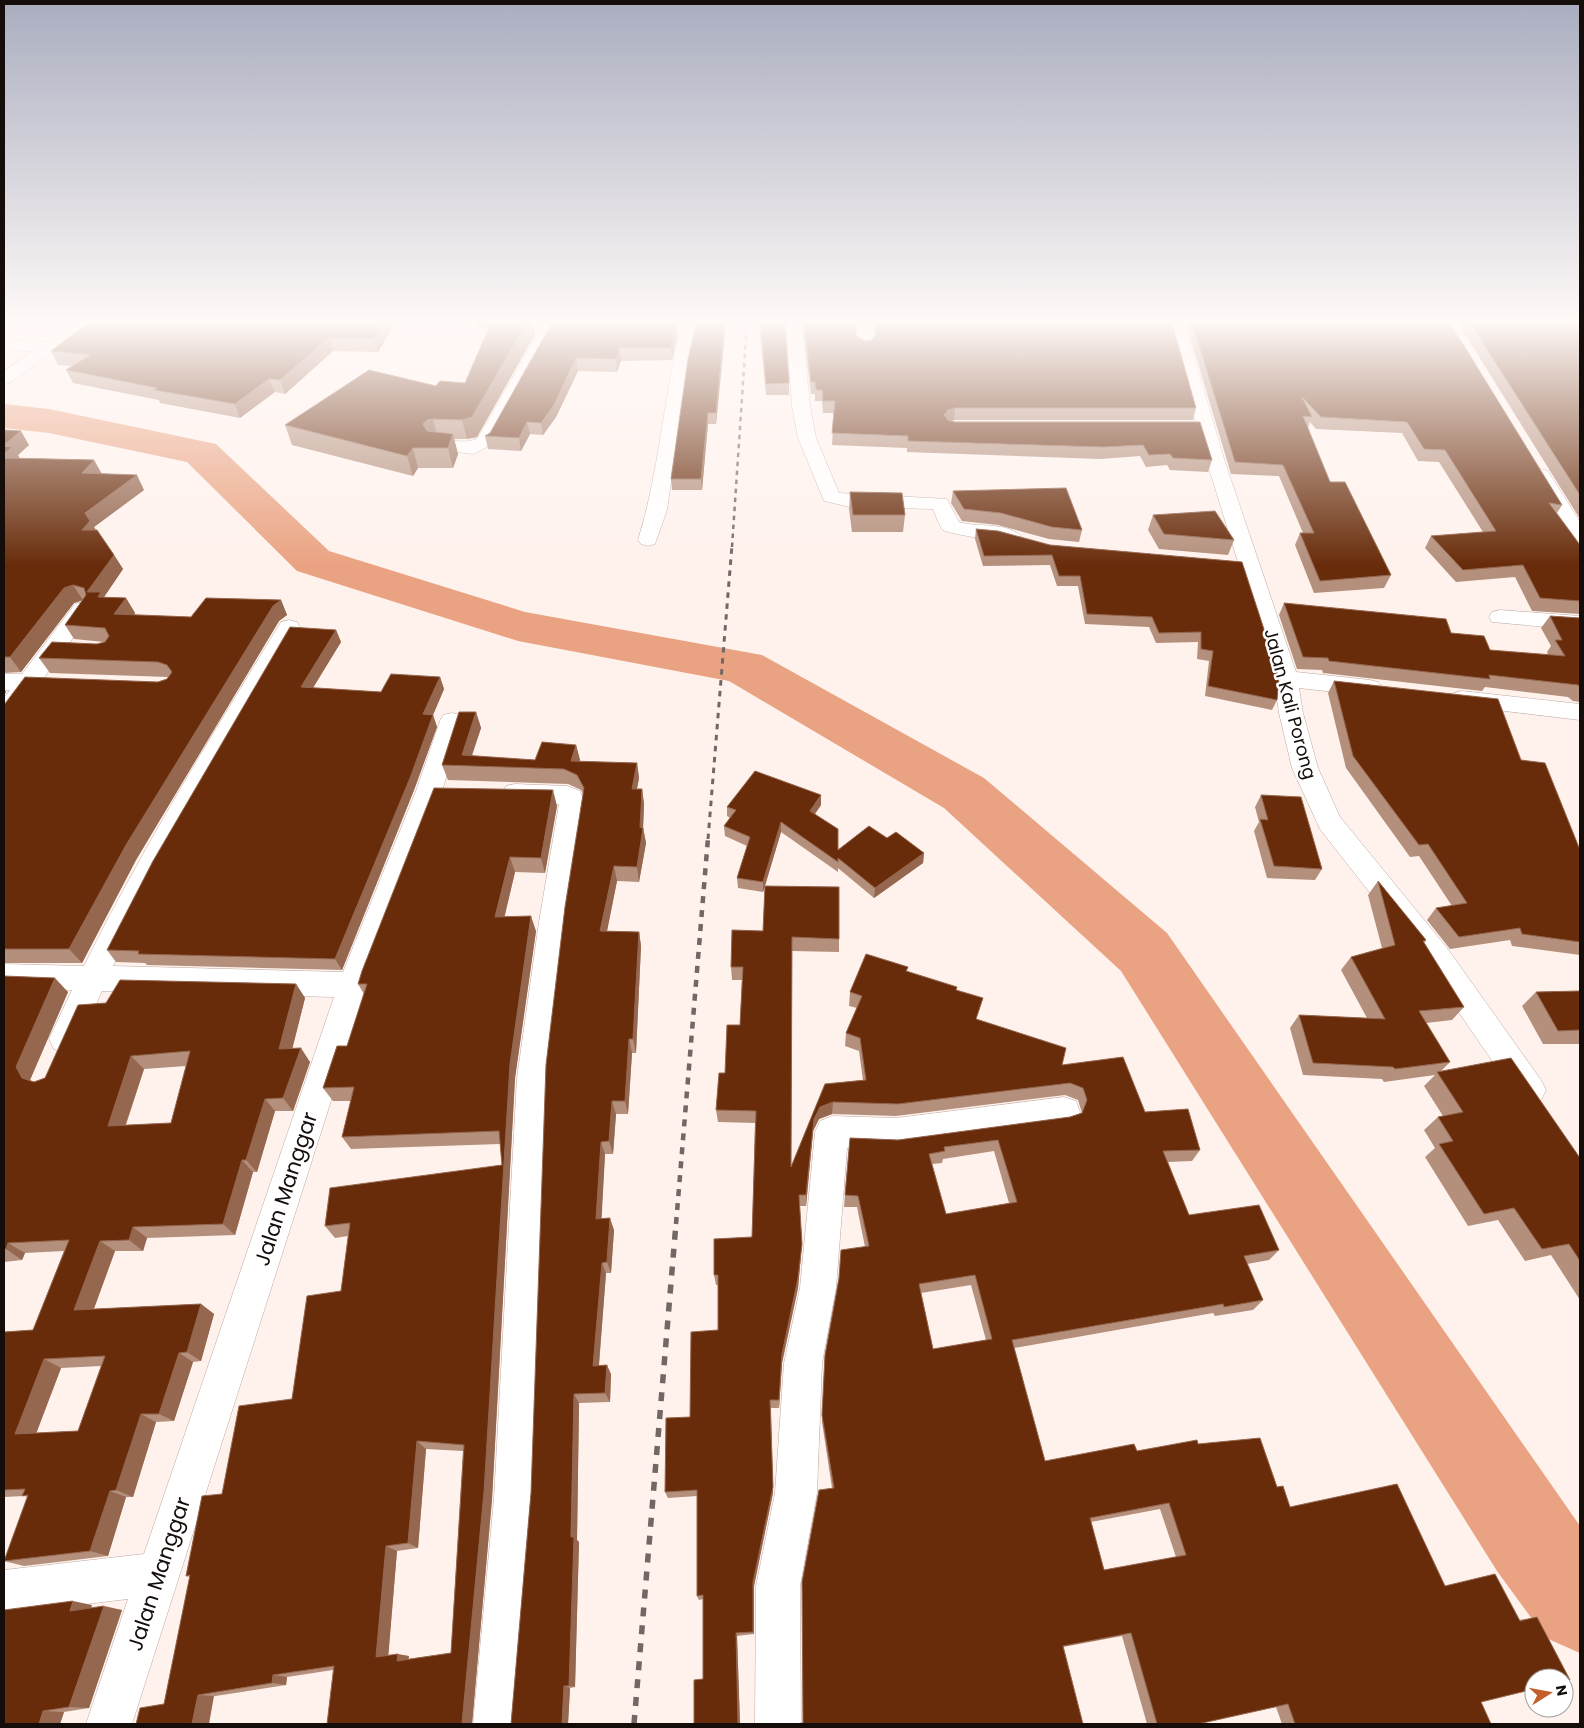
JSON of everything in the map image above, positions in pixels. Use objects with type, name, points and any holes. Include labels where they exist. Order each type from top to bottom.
[{"type":"street","points":[[439,445],[473,448],[485,441],[503,404]]},
{"type":"street","points":[[648,540],[657,510],[675,404]]},
{"type":"street","points":[[801,404],[807,438],[831,497],[850,501],[940,503],[951,526],[956,529],[998,533],[1029,542]]},
{"type":"street","name":"Jalan Kali Porong","points":[[1192,404],[1197,426],[1241,565],[1286,679],[1291,713],[1305,768],[1329,822],[1437,957],[1547,1116]]},
{"type":"street","points":[[1531,458],[1578,531]]},
{"type":"street","points":[[4,714],[83,609]]},
{"type":"street","points":[[1500,617],[1580,623]]},
{"type":"street","points":[[56,1061],[91,978],[148,868],[289,627]]},
{"type":"street","points":[[55,647],[80,649]]},
{"type":"street","points":[[1286,679],[1394,691]]},
{"type":"street","points":[[4,682],[58,683]]},
{"type":"street","points":[[1443,696],[1580,712]]},
{"type":"street","name":"Jalan Manggar","points":[[109,1724],[353,985],[429,791],[452,721]]},
{"type":"street","points":[[429,791],[456,792]]},
{"type":"street","points":[[493,792],[566,794],[571,798],[572,804],[553,922],[533,1078],[515,1500],[496,1724]]},
{"type":"street","points":[[4,976],[353,985]]},
{"type":"street","points":[[778,1724],[778,1586],[796,1493],[803,1363],[818,1288],[832,1132],[896,1134],[1064,1112]]},
{"type":"street","points":[[4,1592],[159,1574]]},
{"type":"building","points":[[318,404],[480,404],[472,417],[462,420],[427,420],[423,424],[427,431],[453,434],[448,448],[413,448],[407,456],[285,425]]},
{"type":"building","points":[[507,404],[555,404],[541,423],[527,422],[519,438],[485,436],[490,433]]},
{"type":"building","points":[[682,404],[717,404],[716,413],[708,413],[701,479],[671,479]]},
{"type":"building","points":[[835,404],[1195,404],[1196,408],[955,408],[948,410],[944,415],[948,420],[955,422],[1200,422],[1212,460],[1173,458],[1170,454],[1149,455],[1143,445],[1103,447],[908,441],[908,436],[832,433]]},
{"type":"building","points":[[1217,404],[1305,404],[1312,417],[1303,416],[1330,482],[1345,482],[1391,575],[1320,581],[1300,533],[1314,533],[1283,465],[1235,462]]},
{"type":"building","points":[[1308,404],[1500,404],[1562,505],[1549,503],[1580,545],[1580,601],[1540,598],[1523,565],[1463,570],[1431,536],[1496,531],[1445,450],[1424,449],[1407,422],[1321,417]]},
{"type":"building","points":[[1522,404],[1580,404],[1580,495]]},
{"type":"building","points":[[4,430],[21,431],[4,445]]},
{"type":"building","points":[[4,446],[12,447],[4,454]]},
{"type":"building","points":[[4,458],[94,460],[82,473],[137,475],[85,513],[90,521],[82,530],[97,530],[114,555],[87,592],[101,592],[98,597],[126,598],[114,614],[191,617],[206,598],[281,600],[273,606],[126,845],[69,949],[4,949],[4,705],[25,677],[158,682],[167,679],[172,672],[167,665],[158,662],[39,658],[52,642],[97,644],[105,642],[109,636],[105,628],[65,625],[86,595],[84,588],[73,585],[64,588],[10,657],[4,657]]},
{"type":"building","points":[[1066,488],[1082,530],[1052,527],[1001,513],[964,509],[953,491]]},
{"type":"building","points":[[850,492],[902,493],[905,515],[853,515]]},
{"type":"building","points":[[1215,511],[1234,540],[1164,534],[1153,515]]},
{"type":"building","points":[[976,529],[998,531],[1050,545],[1242,562],[1277,669],[1279,683],[1277,700],[1208,686],[1213,651],[1201,649],[1201,632],[1159,633],[1152,617],[1087,614],[1080,576],[1059,576],[1052,555],[984,556]]},
{"type":"building","points":[[1284,603],[1446,619],[1451,633],[1484,636],[1490,650],[1565,656],[1555,640],[1562,640],[1550,616],[1580,618],[1580,687],[1578,685],[1489,675],[1490,679],[1329,661],[1328,658],[1303,657]]},
{"type":"building","points":[[290,627],[336,630],[301,687],[381,692],[391,674],[440,677],[423,714],[433,715],[410,778],[335,959],[138,954],[139,951],[107,950],[153,861]]},
{"type":"building","points":[[1334,681],[1498,699],[1521,760],[1545,763],[1580,850],[1580,942],[1522,934],[1520,928],[1459,937],[1436,908],[1467,903],[1428,844],[1419,845],[1353,756]]},
{"type":"building","points":[[459,712],[476,712],[462,755],[535,760],[542,742],[576,745],[571,761],[637,763],[632,789],[642,789],[640,827],[643,828],[637,867],[614,866],[600,931],[639,932],[633,1039],[629,1039],[625,1101],[612,1101],[609,1141],[601,1142],[596,1219],[610,1218],[607,1262],[602,1263],[593,1366],[607,1365],[605,1393],[574,1394],[571,1537],[574,1537],[569,1686],[564,1686],[562,1724],[511,1724],[531,1493],[546,1065],[565,907],[584,788],[577,775],[564,769],[442,765]]},
{"type":"building","points":[[755,771],[821,795],[810,811],[838,829],[838,850],[869,826],[887,838],[896,832],[924,853],[875,888],[838,858],[838,862],[781,822],[763,882],[737,878],[750,837],[724,826],[736,810],[727,807]]},
{"type":"building","points":[[434,788],[553,790],[541,858],[510,857],[495,917],[531,916],[510,1064],[484,1492],[463,1724],[327,1724],[334,1666],[273,1675],[272,1683],[198,1695],[192,1724],[136,1724],[140,1708],[164,1704],[190,1575],[186,1576],[202,1496],[222,1494],[239,1406],[292,1399],[307,1296],[341,1291],[350,1223],[325,1226],[330,1188],[502,1165],[499,1131],[342,1137],[354,1087],[323,1088],[337,1046],[347,1046],[367,984],[358,984]],"holes":[[[417,1441],[464,1445],[451,1653],[397,1661],[398,1654],[376,1657],[386,1546],[408,1543]]]},
{"type":"building","points":[[1261,795],[1301,797],[1322,869],[1274,866],[1260,819],[1268,820]]},
{"type":"building","points":[[1378,881],[1426,940],[1423,941],[1464,1007],[1419,1011],[1450,1062],[1395,1069],[1393,1067],[1313,1063],[1299,1015],[1385,1019],[1351,957],[1395,945]]},
{"type":"building","points":[[765,886],[839,887],[839,939],[792,937],[791,1167],[825,1084],[866,1080],[860,1038],[846,1033],[862,996],[850,992],[866,954],[908,967],[906,971],[957,987],[956,990],[983,998],[976,1019],[1066,1048],[1062,1065],[1123,1057],[1145,1112],[1188,1109],[1200,1150],[1163,1151],[1189,1215],[1259,1205],[1279,1250],[1244,1256],[1263,1300],[1224,1307],[1223,1304],[1012,1340],[1045,1461],[1134,1444],[1137,1451],[1197,1440],[1198,1444],[1260,1438],[1277,1487],[1283,1486],[1290,1507],[1397,1484],[1445,1586],[1495,1574],[1520,1621],[1537,1617],[1564,1668],[1524,1668],[1524,1691],[1481,1702],[1491,1724],[1295,1724],[1288,1704],[1198,1724],[1157,1724],[1131,1633],[1063,1646],[1083,1724],[794,1724],[803,1723],[802,1582],[819,1490],[834,1488],[822,1415],[825,1355],[839,1278],[841,1250],[869,1246],[858,1196],[845,1195],[850,1138],[898,1140],[1070,1117],[1082,1113],[1087,1100],[1083,1088],[1070,1083],[898,1104],[833,1102],[820,1107],[814,1119],[806,1195],[799,1195],[802,1244],[798,1278],[782,1354],[779,1400],[770,1400],[773,1487],[753,1582],[753,1632],[736,1633],[738,1724],[694,1724],[694,1680],[703,1679],[703,1595],[697,1596],[697,1490],[665,1492],[666,1418],[690,1417],[691,1332],[718,1330],[718,1275],[714,1275],[714,1239],[752,1237],[756,1111],[716,1110],[719,1073],[725,1073],[727,1025],[740,1025],[743,967],[731,967],[732,930],[763,931]],"holes":[[[998,1140],[1017,1202],[946,1214],[929,1154],[945,1151],[944,1147]],[[975,1275],[992,1339],[933,1349],[919,1284]],[[1169,1503],[1186,1555],[1104,1570],[1090,1518]]]},
{"type":"building","points":[[4,976],[55,978],[16,1067],[22,1078],[34,1082],[45,1078],[78,1005],[106,1003],[120,980],[296,984],[279,1049],[301,1048],[283,1098],[265,1099],[246,1160],[242,1160],[223,1224],[133,1227],[129,1240],[100,1241],[74,1310],[201,1304],[187,1352],[179,1353],[159,1414],[141,1414],[116,1490],[110,1491],[90,1551],[4,1561],[28,1495],[22,1496],[25,1489],[4,1490],[4,1332],[33,1330],[69,1240],[8,1243],[6,1249],[4,1249]],"holes":[[[190,1051],[171,1123],[108,1126],[131,1056]],[[105,1356],[78,1431],[15,1434],[44,1359]]]},
{"type":"building","points":[[1580,991],[1580,1030],[1558,1031],[1536,992]]},
{"type":"building","points":[[1511,1058],[1580,1158],[1580,1261],[1569,1244],[1542,1249],[1514,1208],[1484,1214],[1439,1144],[1453,1141],[1438,1117],[1463,1112],[1437,1072]]},
{"type":"building","points":[[73,1601],[70,1611],[104,1606],[69,1707],[43,1711],[39,1724],[4,1724],[4,1610]]},
{"type":"waterway","points":[[4,416],[49,421],[201,453],[313,561],[518,626],[744,667],[964,793],[1144,952],[1530,1538],[1580,1604]]},
{"type":"railway","points":[[732,547],[742,404]]},
{"type":"railway","points":[[708,839],[732,545]]},
{"type":"railway","points":[[676,1224],[708,838]]},
{"type":"railway","points":[[634,1724],[676,1223]]}]
